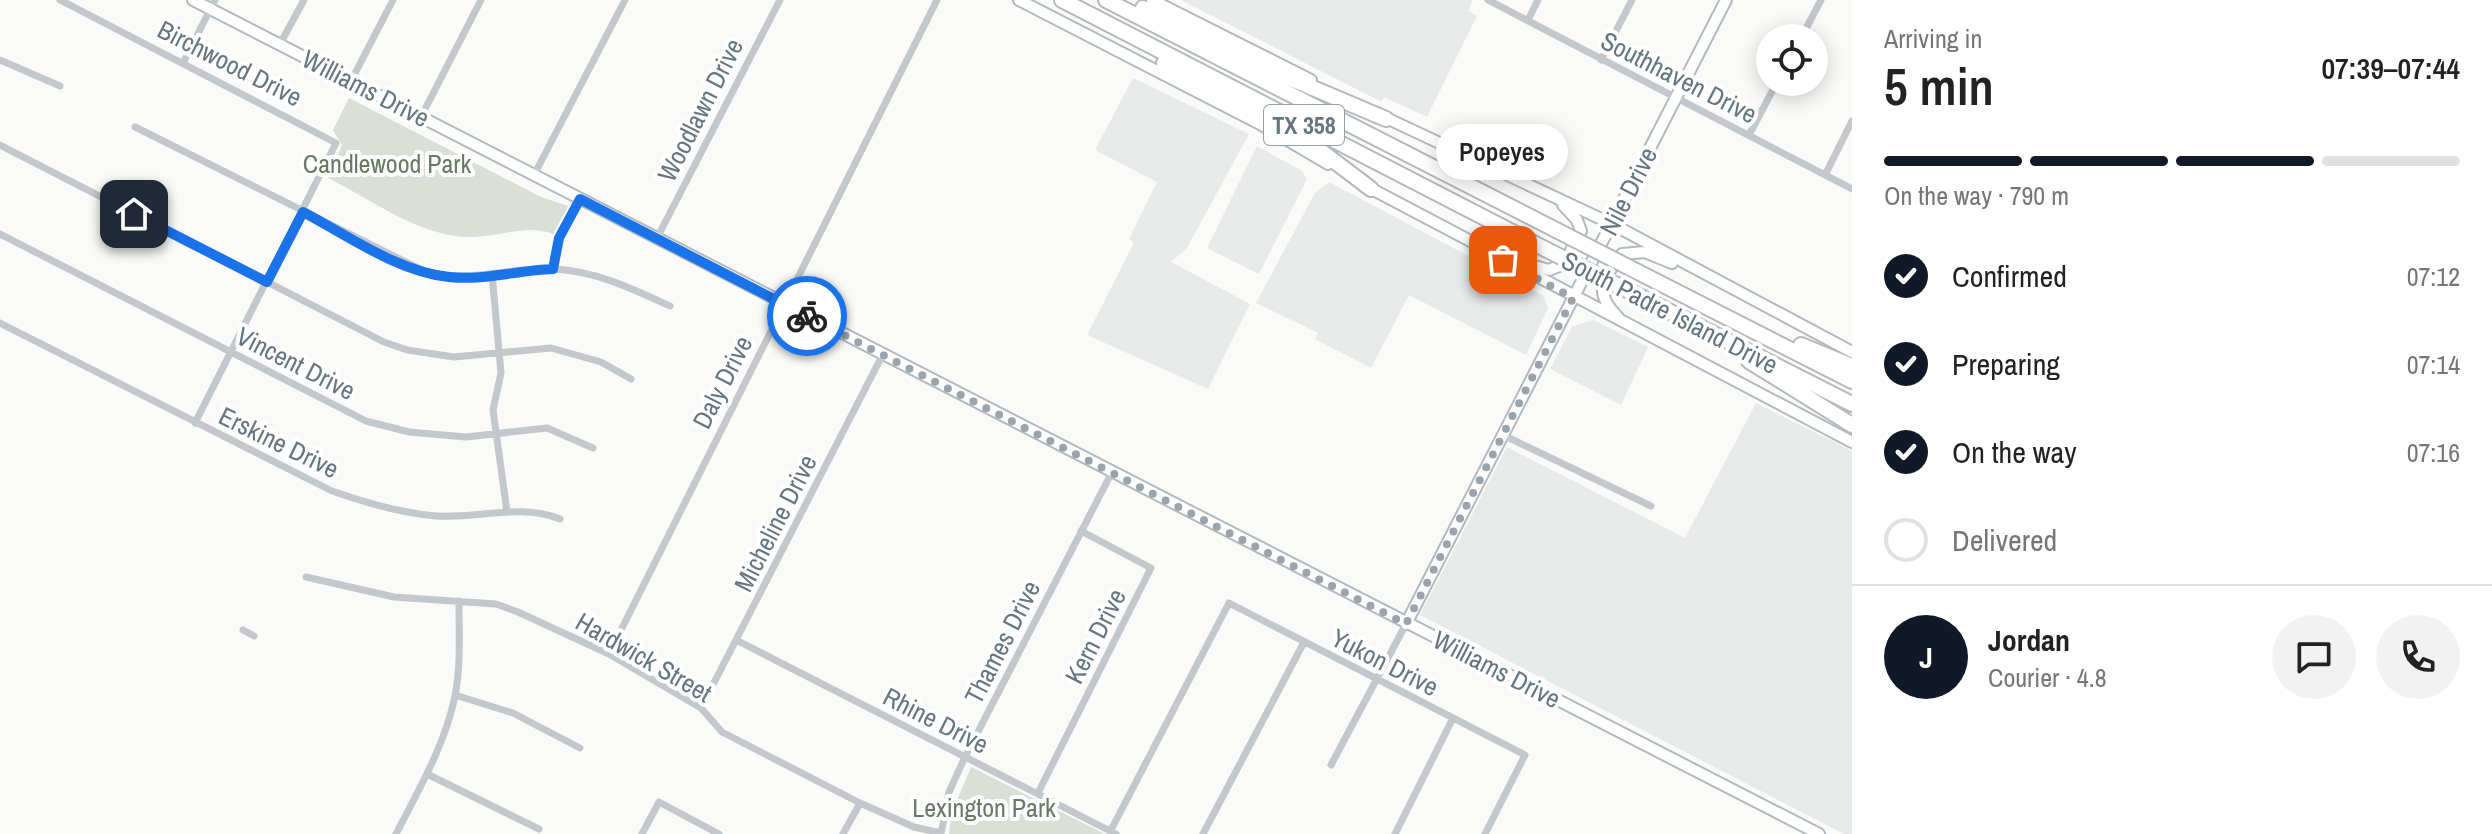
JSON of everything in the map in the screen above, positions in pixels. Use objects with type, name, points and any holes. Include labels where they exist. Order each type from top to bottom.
[{"type":"highway","name":"South Padre Island Drive","points":[[1106,0],[1852,381]]},
{"type":"highway","points":[[1126,0],[1261,66],[1386,119]]},
{"type":"highway","points":[[1067,3],[1130,44],[1309,142],[1371,189]]},
{"type":"highway","name":"South Padre Island Drive","points":[[1067,3],[1852,404]]},
{"type":"highway","points":[[1636,271],[1852,366]]},
{"type":"highway","points":[[1710,333],[1741,357],[1852,425]]},
{"type":"main road","name":"Williams Drive","points":[[193,0],[212,4],[351,81],[1819,834]]},
{"type":"main road","points":[[1019,0],[1260,124],[1371,189],[1573,298],[1852,442]]},
{"type":"main road","points":[[1152,0],[1386,119],[1612,224],[1852,352]]},
{"type":"main road","name":"Nile Drive","points":[[1406,624],[1726,0]]},
{"type":"main road","points":[[1485,250],[1538,268],[1559,269],[1564,264],[1581,231],[1577,220],[1569,209],[1529,183]]},
{"type":"main road","points":[[1632,328],[1603,302],[1602,290],[1622,254],[1645,252],[1729,287]]},
{"type":"street","name":"Birchwood Drive","points":[[60,0],[184,61],[336,143],[303,212]]},
{"type":"street","points":[[280,44],[304,0]]},
{"type":"street","points":[[351,81],[393,0]]},
{"type":"street","points":[[421,117],[481,0]]},
{"type":"street","points":[[534,175],[625,0]]},
{"type":"street","name":"Woodlawn Drive","points":[[657,238],[780,0]]},
{"type":"street","name":"Daly Drive","points":[[609,654],[937,0]]},
{"type":"street","name":"Southhaven Drive","points":[[1488,0],[1852,189]]},
{"type":"street","points":[[1528,20],[1538,0]]},
{"type":"street","points":[[1601,60],[1632,0]]},
{"type":"street","points":[[1808,24],[1821,0]]},
{"type":"street","points":[[184,61],[212,4]]},
{"type":"street","points":[[0,60],[60,86]]},
{"type":"street","points":[[1749,135],[1770,96]]},
{"type":"street","points":[[1825,175],[1852,121]]},
{"type":"street","points":[[135,127],[426,272],[458,278],[553,269],[596,275],[670,306]]},
{"type":"street","points":[[0,145],[407,350],[454,357],[551,348],[577,353],[631,379]]},
{"type":"street","points":[[553,269],[559,238],[580,199]]},
{"type":"street","points":[[195,423],[303,212]]},
{"type":"street","name":"Vincent Drive","points":[[0,234],[366,421],[437,436],[495,435],[547,428],[593,448]]},
{"type":"street","points":[[492,274],[501,373],[493,410],[507,512]]},
{"type":"street","name":"Erskine Drive","points":[[0,323],[332,491],[364,502],[437,516],[529,510],[560,519]]},
{"type":"street","name":"Micheline Drive","points":[[701,708],[883,354]]},
{"type":"street","points":[[1503,435],[1651,506]]},
{"type":"street","name":"Thames Drive","points":[[941,833],[949,792],[965,757],[1112,472]]},
{"type":"street","name":"Kern Drive","points":[[1038,793],[1151,568],[1081,531]]},
{"type":"street","name":"Hardwick Street","points":[[306,577],[394,597],[496,604],[518,612],[609,654],[701,708],[722,732],[860,803],[914,827],[941,833]]},
{"type":"street","points":[[396,834],[442,740],[455,695],[459,601]]},
{"type":"street","name":"Yukon Drive","points":[[1114,832],[1229,603],[1303,644],[1525,755],[1485,834]]},
{"type":"street","name":"Nile Drive","points":[[1331,765],[1406,624]]},
{"type":"street","points":[[243,630],[254,636]]},
{"type":"street","name":"Rhine Drive","points":[[738,641],[1114,832]]},
{"type":"street","points":[[1203,834],[1303,644]]},
{"type":"street","points":[[455,695],[502,709],[580,748]]},
{"type":"street","points":[[1395,834],[1453,718]]},
{"type":"street","points":[[427,774],[539,829]]},
{"type":"street","points":[[642,834],[659,802],[719,834]]},
{"type":"street","points":[[843,834],[860,803]]},
{"type":"shaded area","points":[[1181,0],[1473,0],[1468,11],[1477,16],[1427,117],[1384,97],[1382,102]]},
{"type":"shaded area","points":[[1133,78],[1249,134],[1187,248],[1171,262],[1250,304],[1208,389],[1087,335],[1134,243],[1129,239],[1157,182],[1095,150]]},
{"type":"shaded area","points":[[1257,146],[1302,171],[1307,179],[1259,274],[1207,248]]},
{"type":"shaded area","points":[[1329,182],[1544,296],[1548,308],[1526,355],[1409,295],[1371,368],[1315,339],[1318,333],[1256,303],[1315,193]]},
{"type":"shaded area","points":[[1593,320],[1648,347],[1621,405],[1550,369],[1572,327]]},
{"type":"shaded area","points":[[1756,403],[1852,451],[1852,834],[1844,834],[1420,615],[1507,447],[1685,538]]},
{"type":"green space","name":"Candlewood Park","points":[[349,98],[541,197],[568,206],[553,234],[532,230],[477,237],[448,235],[395,215],[328,178],[342,145],[333,130]]},
{"type":"green space","name":"Lexington Park","points":[[971,767],[1105,834],[949,834],[952,812]]},
{"type":"way so far","points":[[807,316],[1406,624],[1573,298],[1503,260]]},
{"type":"place","name":"Popeyes","points":[[1503,260]]},
{"type":"route","points":[[134,214],[267,282],[303,212],[410,266],[448,277],[469,278],[553,269],[559,238],[580,199],[807,316]]}]
